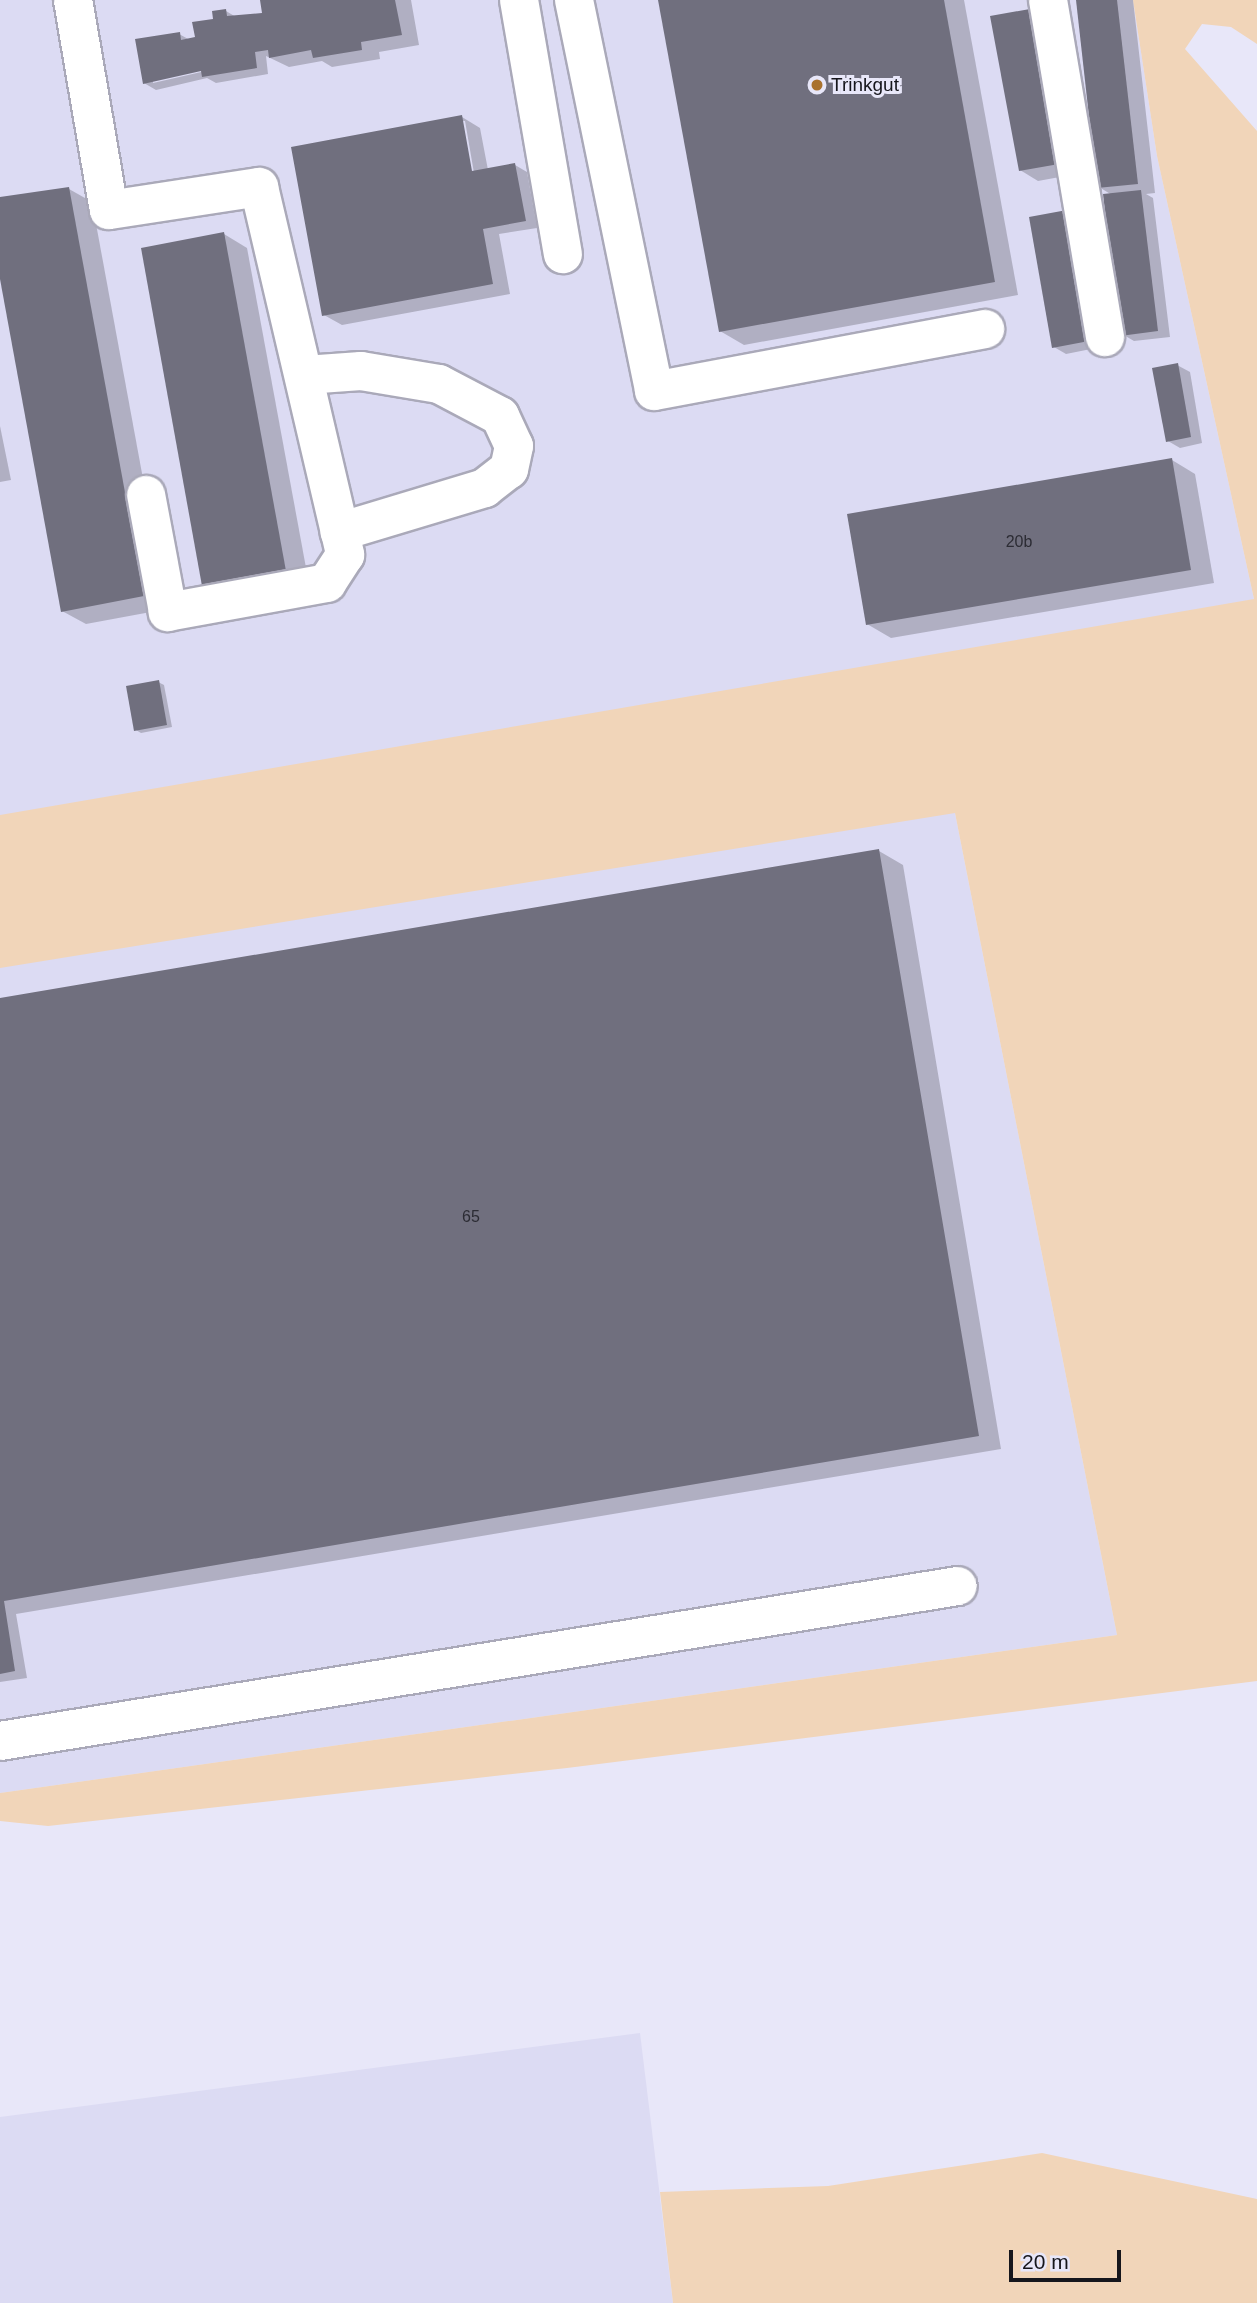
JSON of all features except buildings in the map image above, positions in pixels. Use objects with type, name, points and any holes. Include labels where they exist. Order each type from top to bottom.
[{"type":"lane","points":[[73,0],[109,210],[259,187],[345,555],[327,583],[168,612],[146,495]]},
{"type":"lane","points":[[519,0],[563,254]]},
{"type":"lane","points":[[574,0],[654,391],[985,329]]},
{"type":"lane","points":[[1048,0],[1105,337]]},
{"type":"lane","points":[[305,375],[361,371],[439,384],[500,416],[514,446],[509,469],[485,488],[339,532]]},
{"type":"lane","points":[[0,1741],[957,1586]]},
{"type":"shaded area","points":[[0,0],[1133,0],[1157,156],[1254,599],[955,813],[1117,1635],[0,1793]]},
{"type":"shaded area","points":[[1133,0],[1257,0],[1257,44],[1231,27],[1202,24],[1185,49],[1257,131],[1257,1681],[567,1768],[48,1826],[0,1821],[0,1793],[1117,1635],[955,813],[0,968],[0,815],[1254,599],[1157,156]]},
{"type":"shaded area","points":[[640,2033],[673,2303],[0,2303],[0,2117]]},
{"type":"shaded area","points":[[1042,2153],[1257,2199],[1257,2303],[673,2303],[660,2192],[828,2186]]},
{"type":"place","name":"Trinkgut","points":[[817,85]]}]
